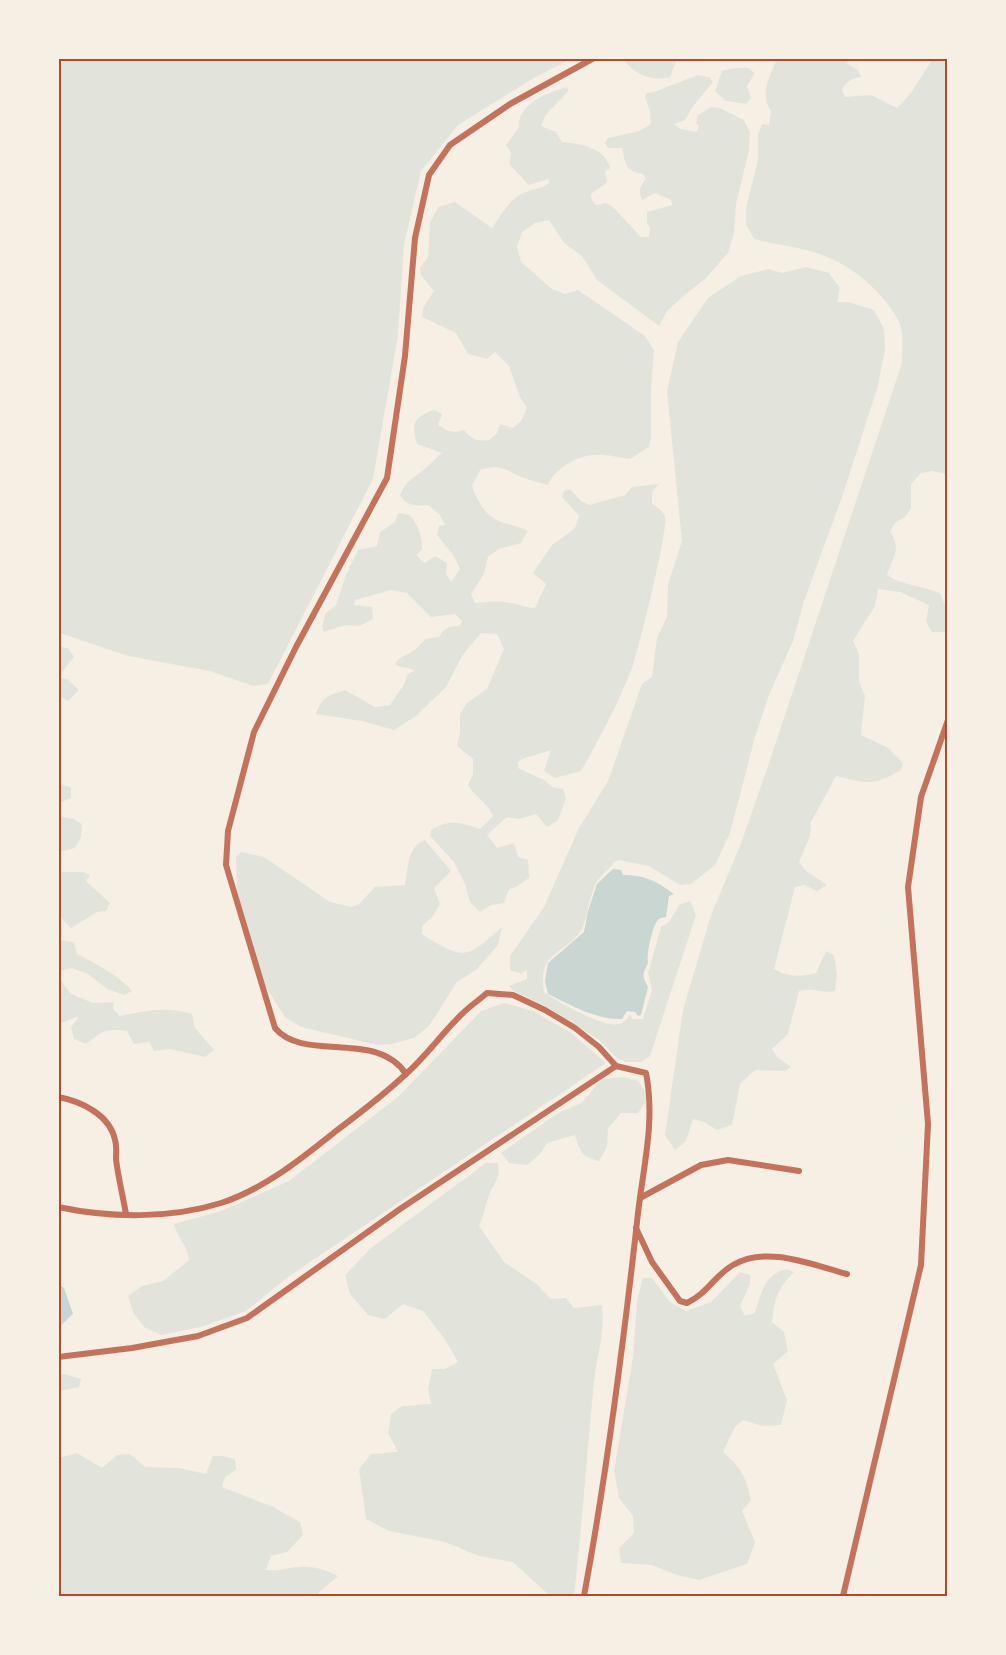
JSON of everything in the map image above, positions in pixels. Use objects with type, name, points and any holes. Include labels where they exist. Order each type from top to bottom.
[{"type":"street","points":[[406,1074],[400,1065],[383,1054],[356,1048],[295,1042],[282,1037],[275,1028],[226,865],[228,831],[254,732],[301,637],[387,477],[405,356],[415,238],[429,175],[450,144],[510,104],[594,58]]},
{"type":"street","points":[[843,1596],[921,1265],[928,1124],[908,887],[921,797],[948,720]]},
{"type":"street","points":[[58,1207],[88,1213],[183,1212],[220,1203],[251,1191],[299,1160],[406,1074],[463,1013],[487,993],[513,995],[544,1010],[575,1028],[599,1047],[616,1066],[646,1073],[651,1096],[651,1124],[622,1350],[584,1596]]},
{"type":"street","points":[[58,1357],[132,1348],[198,1336],[247,1318],[400,1209],[616,1066]]},
{"type":"street","points":[[58,1097],[74,1100],[91,1109],[109,1124],[116,1140],[116,1158],[126,1214]]},
{"type":"street","points":[[640,1198],[701,1165],[728,1160],[799,1171]]},
{"type":"street","points":[[636,1227],[652,1262],[680,1300],[687,1303],[699,1298],[733,1264],[760,1256],[792,1260],[847,1274]]},
{"type":"shaded area","points":[[59,58],[571,59],[534,78],[458,125],[421,171],[404,245],[398,335],[373,479],[268,684],[253,686],[210,671],[128,656],[59,634]]},
{"type":"shaded area","points":[[624,59],[677,59],[670,77],[657,78],[638,73]]},
{"type":"shaded area","points":[[777,59],[849,59],[847,64],[858,70],[861,77],[845,84],[842,90],[845,97],[871,95],[897,108],[911,93],[932,60],[947,59],[947,507],[946,474],[933,471],[921,473],[911,484],[911,508],[890,531],[896,548],[887,575],[899,581],[940,593],[947,612],[948,623],[945,632],[932,632],[926,622],[929,605],[900,592],[878,589],[875,606],[853,641],[859,654],[859,681],[865,696],[861,735],[888,748],[903,763],[901,770],[876,781],[862,782],[836,776],[811,822],[810,836],[799,862],[805,870],[827,885],[817,891],[804,885],[795,887],[774,969],[795,976],[816,973],[826,951],[834,955],[837,974],[835,991],[799,991],[788,1034],[772,1049],[777,1057],[791,1067],[785,1071],[755,1070],[740,1084],[732,1125],[717,1130],[704,1122],[693,1119],[686,1141],[675,1150],[665,1135],[683,1010],[711,915],[740,846],[767,769],[902,363],[901,326],[894,312],[869,283],[827,257],[754,239],[746,224],[746,208],[758,160],[758,135],[762,124],[769,125],[771,111],[766,98],[767,85]]},
{"type":"shaded area","points":[[748,68],[755,73],[747,86],[751,98],[746,104],[726,101],[715,91],[722,71]]},
{"type":"shaded area","points":[[698,75],[709,77],[713,82],[685,120],[674,124],[680,129],[697,132],[698,115],[711,107],[720,108],[744,120],[750,132],[749,150],[736,204],[734,233],[728,253],[706,278],[667,311],[659,326],[597,280],[582,256],[564,243],[549,220],[535,223],[522,232],[517,247],[521,262],[552,289],[565,294],[578,290],[645,336],[654,350],[651,437],[649,447],[630,459],[594,455],[570,462],[557,472],[548,485],[498,468],[480,470],[472,486],[484,509],[498,521],[528,531],[521,543],[499,549],[488,557],[484,574],[471,594],[475,603],[501,602],[535,608],[546,584],[533,573],[552,545],[575,528],[579,516],[562,497],[564,491],[570,489],[581,501],[589,505],[625,495],[632,487],[659,484],[652,492],[652,504],[665,516],[665,525],[652,590],[632,668],[615,708],[581,771],[555,778],[544,771],[551,750],[518,762],[518,768],[544,780],[552,787],[563,789],[566,798],[558,820],[547,827],[536,814],[519,819],[507,817],[487,835],[497,848],[514,843],[518,857],[528,860],[529,878],[509,889],[504,903],[491,905],[480,912],[470,902],[465,884],[454,862],[430,836],[431,830],[449,823],[461,823],[480,829],[493,816],[468,785],[473,774],[473,759],[457,746],[460,714],[467,703],[487,689],[504,649],[497,634],[481,633],[462,656],[446,687],[416,716],[394,730],[362,721],[316,714],[326,698],[345,690],[375,707],[390,705],[408,674],[414,671],[397,666],[395,664],[397,661],[425,640],[439,637],[450,627],[459,626],[462,621],[455,614],[431,617],[407,593],[391,590],[355,600],[354,605],[372,607],[373,619],[359,626],[345,625],[324,632],[322,627],[325,614],[336,605],[346,575],[358,550],[377,546],[380,532],[395,522],[398,513],[410,515],[418,527],[422,550],[416,555],[424,563],[435,556],[447,563],[446,574],[451,582],[460,569],[454,556],[437,535],[439,526],[445,525],[440,515],[428,505],[412,505],[400,496],[408,482],[442,453],[417,444],[414,431],[415,422],[422,415],[434,410],[442,414],[438,425],[441,427],[453,432],[464,430],[469,436],[485,441],[497,433],[500,424],[513,428],[521,421],[527,408],[520,397],[509,366],[495,352],[487,359],[468,354],[456,333],[422,317],[423,308],[434,291],[421,275],[420,268],[428,257],[430,223],[438,207],[455,202],[492,228],[506,207],[520,194],[549,183],[548,179],[529,185],[509,164],[511,153],[506,145],[519,127],[523,112],[528,106],[543,96],[566,87],[569,90],[545,116],[541,126],[556,132],[562,142],[591,148],[603,155],[610,168],[605,172],[607,182],[591,194],[592,200],[596,205],[606,203],[613,207],[641,237],[649,237],[647,212],[672,205],[671,200],[655,193],[642,200],[640,188],[646,179],[643,174],[629,169],[622,148],[608,148],[605,143],[608,138],[639,131],[651,124],[645,96],[647,93]]},
{"type":"shaded area","points":[[806,267],[829,273],[840,288],[837,302],[848,302],[874,310],[884,329],[885,349],[878,386],[842,497],[804,601],[793,641],[769,695],[755,737],[730,833],[715,865],[691,884],[680,885],[649,866],[619,860],[614,862],[596,883],[580,932],[553,956],[544,969],[544,992],[559,1002],[602,1022],[619,1024],[630,1015],[633,1019],[643,1019],[652,990],[648,973],[661,927],[669,922],[679,905],[690,901],[696,915],[650,1056],[641,1062],[626,1062],[617,1058],[599,1040],[549,1008],[514,991],[509,986],[527,979],[527,970],[521,974],[510,970],[510,956],[544,907],[579,828],[608,781],[642,684],[652,677],[657,638],[667,617],[668,584],[682,541],[667,391],[678,342],[708,298],[741,276],[769,269],[782,273]]},
{"type":"shaded area","points":[[59,647],[68,648],[74,657],[59,676]]},
{"type":"shaded area","points":[[59,678],[67,679],[79,690],[68,701],[59,696]]},
{"type":"shaded area","points":[[59,783],[71,788],[71,798],[59,803]]},
{"type":"shaded area","points":[[59,816],[82,824],[81,837],[75,848],[59,852]]},
{"type":"shaded area","points":[[425,840],[451,871],[434,888],[440,904],[433,916],[422,926],[422,934],[447,949],[464,953],[480,945],[502,927],[498,945],[476,970],[457,982],[429,1026],[414,1038],[392,1044],[377,1045],[301,1027],[285,1017],[260,978],[237,892],[236,857],[241,852],[264,857],[330,902],[351,907],[359,904],[375,887],[405,885],[412,853],[419,843]]},
{"type":"shaded area","points":[[58,855],[61,858],[59,872],[83,872],[90,875],[86,881],[110,903],[106,911],[97,912],[71,928],[59,916]]},
{"type":"shaded area","points":[[613,869],[621,870],[623,875],[650,880],[674,894],[669,896],[666,917],[657,921],[651,935],[648,963],[644,975],[648,987],[641,1015],[627,1011],[622,1019],[593,1014],[548,994],[545,981],[548,963],[584,932],[597,884]]},
{"type":"shaded area","points":[[59,940],[74,942],[77,954],[114,975],[132,991],[124,995],[107,989],[88,974],[72,968],[59,971]]},
{"type":"shaded area","points":[[59,978],[71,994],[93,1003],[114,1002],[113,1009],[120,1016],[165,1010],[192,1014],[195,1028],[214,1050],[205,1057],[170,1049],[154,1051],[149,1042],[134,1044],[127,1031],[120,1030],[109,1030],[86,1044],[74,1039],[71,1027],[79,1017],[59,1022]]},
{"type":"shaded area","points":[[504,1003],[533,1011],[570,1032],[606,1063],[288,1277],[246,1311],[201,1327],[161,1335],[144,1327],[133,1312],[128,1296],[142,1286],[163,1281],[189,1260],[174,1224],[221,1211],[289,1181],[399,1096],[481,1011]]},
{"type":"shaded area","points":[[624,1077],[638,1081],[645,1091],[646,1102],[638,1113],[621,1113],[608,1128],[607,1147],[599,1161],[584,1155],[575,1135],[547,1143],[540,1154],[527,1165],[509,1163],[501,1153],[558,1113],[581,1103],[602,1079]]},
{"type":"shaded area","points":[[486,1163],[498,1163],[498,1174],[479,1226],[504,1262],[538,1285],[550,1299],[566,1298],[574,1308],[602,1305],[602,1334],[594,1382],[574,1596],[550,1596],[513,1562],[479,1556],[445,1542],[389,1531],[366,1519],[359,1469],[371,1454],[398,1452],[388,1433],[391,1414],[402,1406],[431,1404],[428,1389],[432,1369],[445,1369],[458,1362],[444,1338],[423,1311],[403,1304],[385,1319],[368,1315],[350,1294],[345,1275],[371,1248]]},
{"type":"shaded area","points":[[787,1269],[794,1272],[777,1295],[772,1322],[784,1332],[788,1351],[773,1364],[787,1400],[781,1425],[762,1426],[743,1420],[735,1427],[723,1452],[742,1473],[751,1500],[742,1511],[755,1542],[747,1564],[699,1580],[677,1575],[652,1565],[621,1563],[619,1548],[634,1533],[633,1516],[619,1498],[614,1471],[633,1357],[637,1301],[643,1278],[652,1278],[670,1302],[686,1311],[711,1302],[740,1272],[750,1275],[750,1284],[740,1306],[745,1316],[755,1313],[768,1280],[773,1275]]},
{"type":"shaded area","points":[[58,1283],[64,1288],[73,1314],[59,1327]]},
{"type":"shaded area","points":[[64,1374],[81,1379],[79,1387],[59,1391],[59,1375]]},
{"type":"shaded area","points":[[77,1453],[102,1468],[117,1455],[130,1454],[145,1467],[179,1468],[206,1474],[213,1456],[235,1459],[236,1470],[225,1477],[222,1487],[273,1507],[300,1522],[303,1535],[287,1552],[271,1556],[266,1570],[310,1567],[338,1576],[318,1593],[322,1596],[59,1596],[59,1458]]}]
